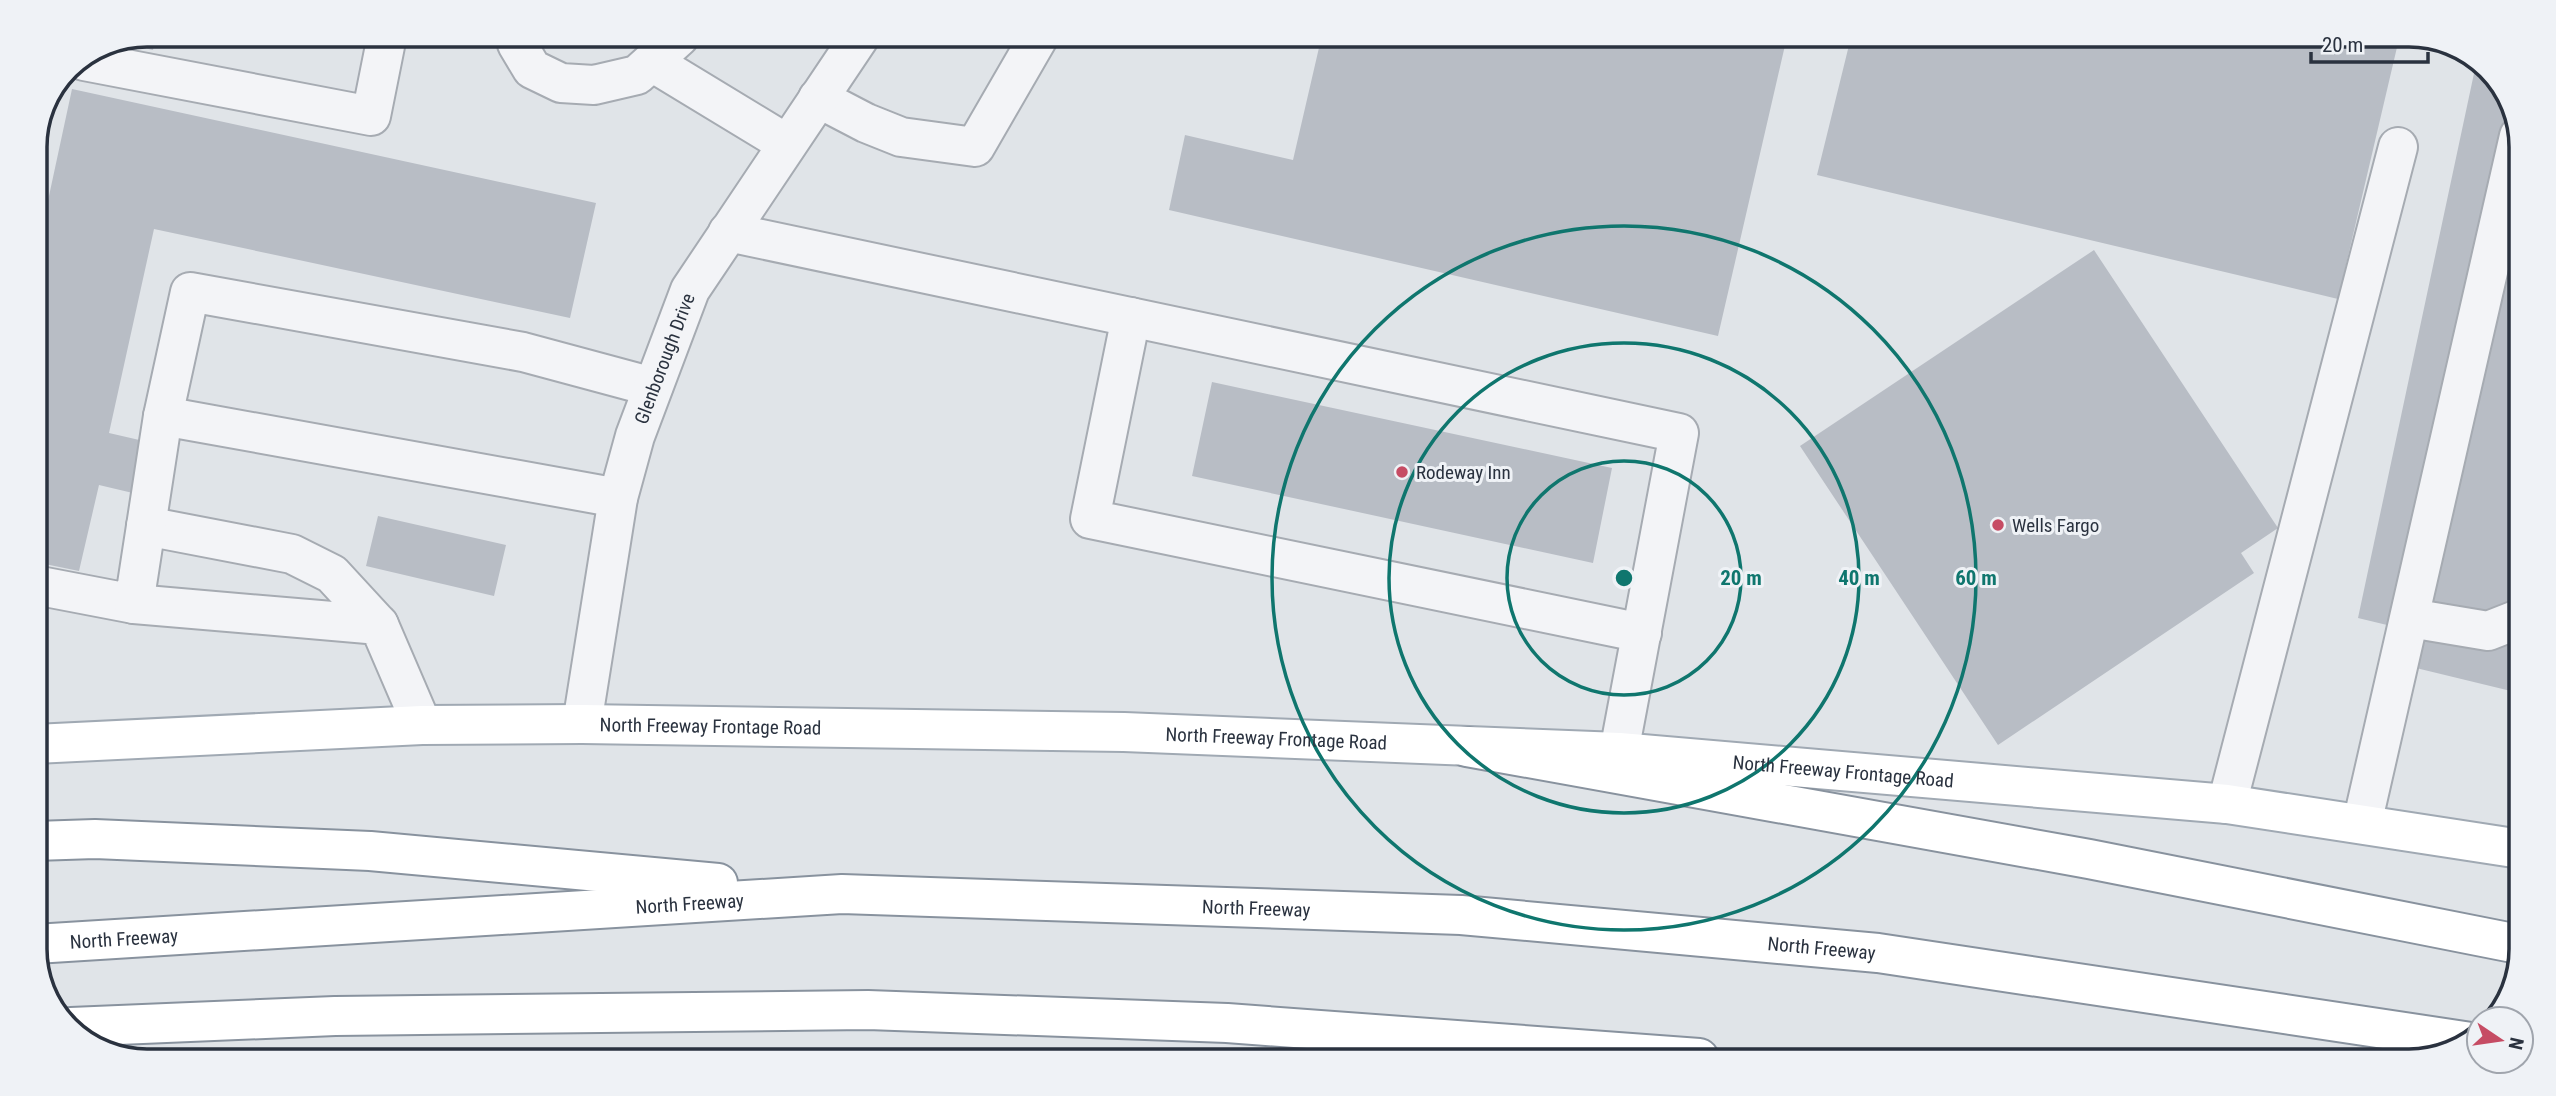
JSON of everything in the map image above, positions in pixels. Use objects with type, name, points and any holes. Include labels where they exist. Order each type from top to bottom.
[{"type":"main road","name":"North Freeway Frontage Road","points":[[47,743],[422,725],[582,724],[1124,732],[1619,752],[2227,804],[2509,847]]},
{"type":"main road","points":[[1467,747],[2089,859],[2509,942]]},
{"type":"main road","points":[[47,841],[95,839],[370,851],[842,894]]},
{"type":"main road","name":"North Freeway","points":[[47,943],[842,894],[1461,915],[1878,953],[2451,1039]]},
{"type":"main road","points":[[84,1026],[335,1016],[868,1010],[1227,1023],[1578,1049]]},
{"type":"street","points":[[94,63],[371,116],[385,47]]},
{"type":"street","points":[[519,47],[532,69],[561,83],[594,85],[637,75],[666,49],[787,145]]},
{"type":"street","name":"Glenborough Drive","points":[[582,724],[618,498],[635,436],[690,290],[853,47]]},
{"type":"street","points":[[818,98],[866,123],[901,137],[975,147],[1033,47]]},
{"type":"street","points":[[2227,804],[2398,147]]},
{"type":"street","points":[[2362,824],[2509,180]]},
{"type":"street","points":[[728,232],[1679,433],[1619,752]]},
{"type":"street","points":[[134,604],[163,416],[190,292],[523,352],[653,387]]},
{"type":"street","points":[[1131,317],[1090,519],[1642,633]]},
{"type":"street","points":[[163,416],[618,498]]},
{"type":"street","points":[[146,526],[292,554],[332,574],[379,625],[422,725]]},
{"type":"street","points":[[47,586],[134,604],[379,625]]},
{"type":"street","points":[[2410,618],[2488,631],[2509,623]]},
{"type":"building","points":[[1319,47],[1785,47],[1718,336],[1169,210],[1185,135],[1293,160]]},
{"type":"building","points":[[1849,47],[2397,47],[2338,299],[1817,175]]},
{"type":"building","points":[[2474,72],[2498,103],[2509,141],[2509,691],[2379,659],[2387,625],[2358,618]]},
{"type":"building","points":[[72,89],[596,203],[570,318],[154,229],[109,433],[148,442],[137,494],[99,485],[79,571],[47,564],[47,205]]},
{"type":"building","points":[[2094,250],[2278,528],[2241,553],[2254,573],[1998,745],[1800,446]]},
{"type":"building","name":"Rodeway Inn","points":[[1212,382],[1612,468],[1593,563],[1192,476]]},
{"type":"building","points":[[378,516],[506,545],[494,596],[366,566]]},
{"type":"place","name":"Rodeway Inn","points":[[1402,472]]},
{"type":"place","name":"Wells Fargo","points":[[1998,525]]}]
